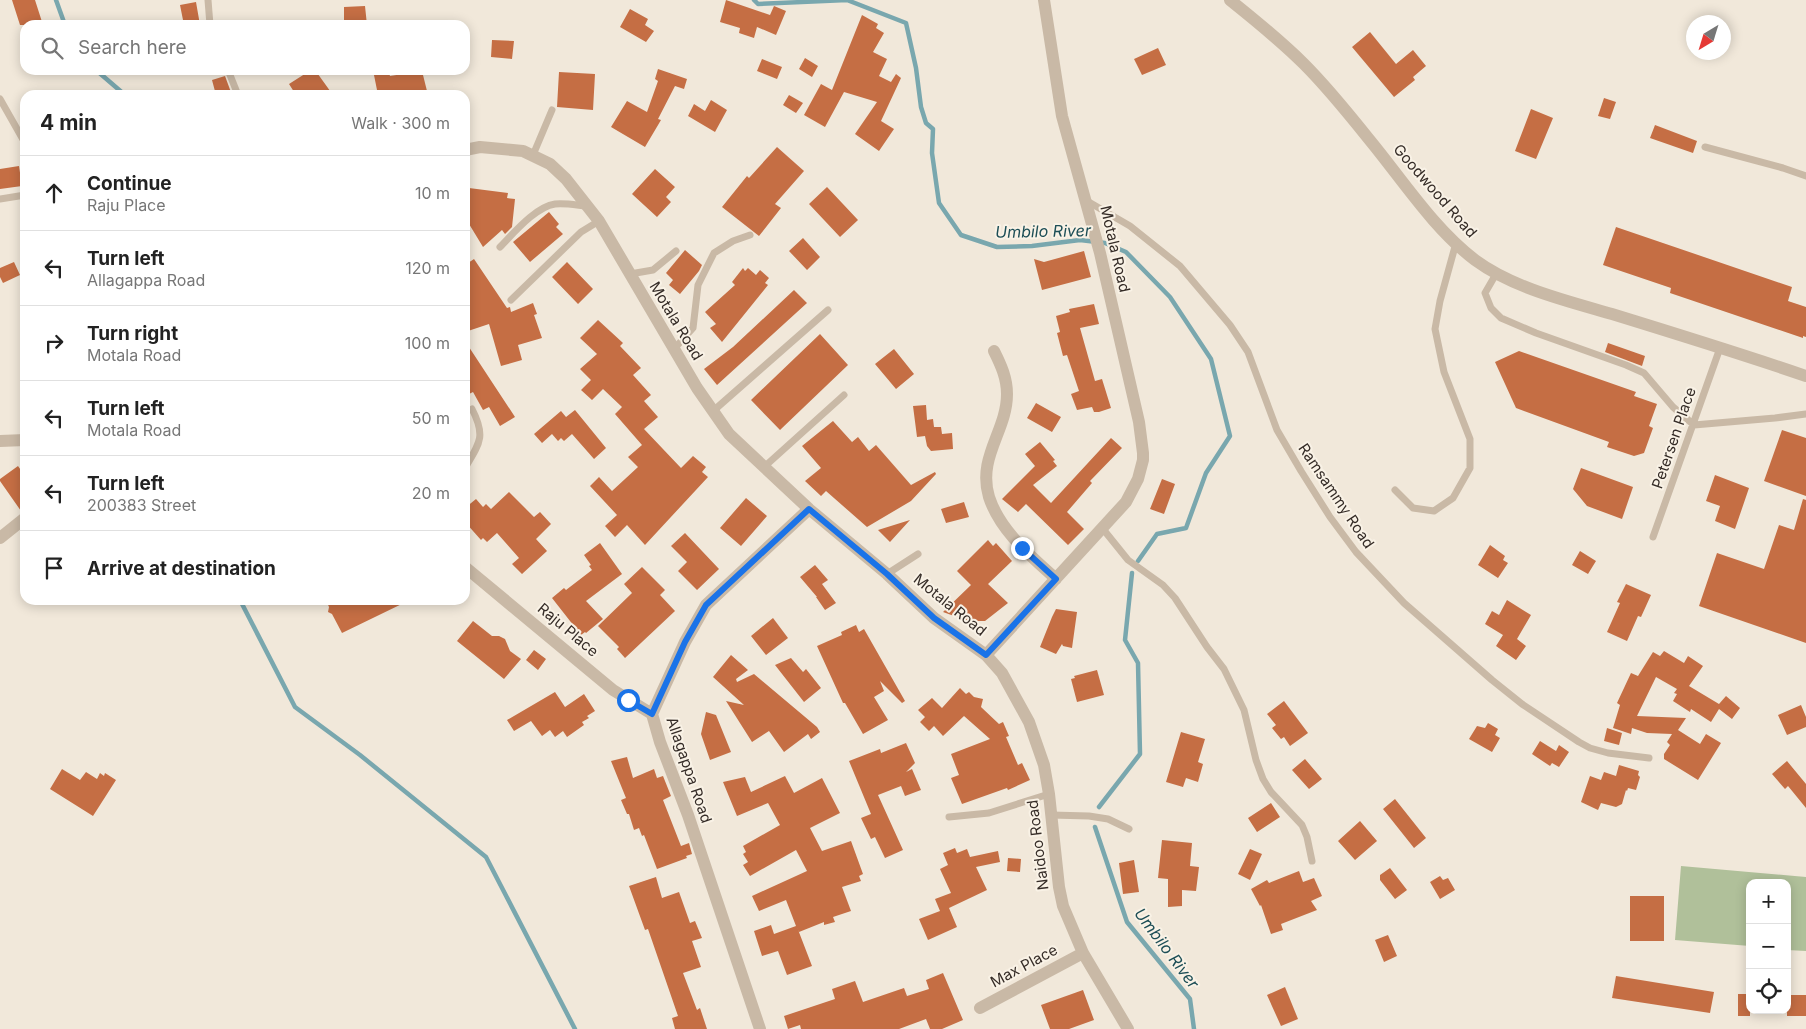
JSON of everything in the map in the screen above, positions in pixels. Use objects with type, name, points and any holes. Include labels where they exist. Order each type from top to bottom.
[{"type":"street","name":"Motala Road","points":[[470,149],[480,147],[507,148],[533,155],[550,164],[576,190],[599,220],[712,412],[733,439],[809,509],[887,574],[934,618],[986,655],[1126,502],[1140,473],[1143,453],[1139,422],[1100,253],[1062,116],[1044,0]]},
{"type":"street","name":"Goodwood Road","points":[[1230,0],[1262,25],[1304,64],[1368,138],[1432,217],[1456,243],[1474,259],[1496,274],[1552,296],[1806,376]]},
{"type":"street","points":[[994,351],[1002,368],[1007,396],[987,462],[986,481],[989,497],[1007,530],[1056,579]]},
{"type":"street","points":[[0,441],[20,440]]},
{"type":"street","name":"Allagappa Road","points":[[760,1029],[688,815],[660,742],[652,714],[689,634],[706,605],[809,509]]},
{"type":"street","points":[[0,538],[20,522]]},
{"type":"street","name":"Raju Place","points":[[470,571],[613,690],[652,714]]},
{"type":"street","name":"Naidoo Road","points":[[986,655],[1002,673],[1029,722],[1044,766],[1063,906],[1083,953],[1128,1029]]},
{"type":"street","name":"Max Place","points":[[980,1008],[1083,953]]},
{"type":"lane","points":[[208,0],[210,20]]},
{"type":"lane","points":[[230,75],[236,90]]},
{"type":"lane","points":[[0,99],[20,134]]},
{"type":"lane","points":[[533,155],[552,110]]},
{"type":"lane","points":[[1705,147],[1806,176]]},
{"type":"lane","points":[[0,199],[20,196]]},
{"type":"lane","name":"Ramsammy Road","points":[[1087,201],[1130,226],[1180,266],[1230,325],[1248,352],[1277,430],[1306,479],[1330,517],[1356,552],[1404,603],[1492,680],[1579,742],[1608,753],[1650,758]]},
{"type":"lane","points":[[500,247],[530,219],[548,206],[569,204],[589,206]]},
{"type":"lane","points":[[511,300],[581,232],[599,220]]},
{"type":"lane","points":[[674,349],[693,328],[698,285],[714,253],[734,241],[750,235]]},
{"type":"lane","points":[[1395,490],[1413,508],[1434,511],[1453,498],[1470,468],[1470,439],[1444,372],[1436,328],[1440,302],[1456,243]]},
{"type":"lane","points":[[630,274],[653,270],[676,251]]},
{"type":"lane","points":[[1496,274],[1485,294],[1495,314],[1536,333],[1644,373],[1673,407],[1694,425],[1806,414]]},
{"type":"lane","points":[[712,412],[828,310]]},
{"type":"lane","name":"Petersen Place","points":[[1654,537],[1720,348]]},
{"type":"lane","points":[[764,468],[844,396]]},
{"type":"lane","points":[[470,459],[479,442],[480,436],[478,421],[472,409]]},
{"type":"lane","points":[[1103,529],[1128,560],[1163,585],[1175,598],[1207,647],[1224,668],[1244,710],[1256,760],[1263,779],[1271,792],[1302,825],[1308,836],[1312,861]]},
{"type":"lane","points":[[887,574],[918,554]]},
{"type":"lane","points":[[949,817],[989,813],[1049,794]]},
{"type":"lane","points":[[1051,815],[1098,818],[1129,829]]},
{"type":"green space","points":[[1681,866],[1806,877],[1806,951],[1791,950],[1791,879],[1746,879],[1746,946],[1675,940]]},
{"type":"building","points":[[12,0],[35,0],[41,20],[20,20],[20,25]]},
{"type":"building","points":[[726,0],[770,15],[774,6],[786,11],[776,35],[757,27],[754,38],[739,33],[740,28],[720,22]]},
{"type":"building","points":[[196,2],[199,20],[183,20],[180,5]]},
{"type":"building","points":[[365,6],[366,20],[344,20],[344,7]]},
{"type":"building","points":[[630,9],[648,19],[645,25],[654,31],[646,42],[620,27]]},
{"type":"building","points":[[862,15],[878,24],[876,28],[884,33],[873,52],[887,59],[879,76],[891,82],[896,74],[901,78],[881,121],[894,129],[879,151],[855,134],[877,102],[844,92],[825,127],[804,115],[821,84],[832,90]]},
{"type":"building","points":[[1370,32],[1396,64],[1413,50],[1426,66],[1413,77],[1415,80],[1394,97],[1352,47]]},
{"type":"building","points":[[492,40],[514,41],[512,59],[491,57]]},
{"type":"building","points":[[1158,48],[1166,65],[1142,75],[1134,59]]},
{"type":"building","points":[[805,58],[818,66],[812,77],[799,69]]},
{"type":"building","points":[[762,59],[782,67],[777,79],[757,71]]},
{"type":"building","points":[[658,69],[687,79],[684,89],[675,86],[658,119],[661,120],[645,147],[611,127],[627,101],[647,112],[658,81],[655,79]]},
{"type":"building","points":[[559,72],[595,74],[593,110],[557,107]]},
{"type":"building","points":[[303,75],[319,75],[329,90],[293,90],[289,84]]},
{"type":"building","points":[[374,75],[423,75],[427,90],[377,90]]},
{"type":"building","points":[[225,76],[230,90],[215,90],[212,80]]},
{"type":"building","points":[[789,95],[803,103],[796,113],[783,105]]},
{"type":"building","points":[[1604,98],[1616,102],[1610,119],[1598,116]]},
{"type":"building","points":[[711,100],[727,110],[715,132],[688,116],[694,104],[705,111]]},
{"type":"building","points":[[1531,109],[1553,118],[1536,159],[1515,151]]},
{"type":"building","points":[[1655,125],[1697,141],[1693,153],[1650,138]]},
{"type":"building","points":[[777,147],[804,171],[775,204],[781,208],[759,236],[722,207],[747,176],[749,178]]},
{"type":"building","points":[[19,166],[20,186],[0,189],[0,169]]},
{"type":"building","points":[[655,169],[675,187],[666,197],[671,202],[657,217],[632,194]]},
{"type":"building","points":[[827,187],[858,220],[840,237],[809,204]]},
{"type":"building","points":[[470,188],[508,193],[507,198],[515,199],[512,227],[505,234],[502,230],[483,247],[470,226]]},
{"type":"building","points":[[549,212],[559,224],[556,227],[563,234],[530,262],[513,242]]},
{"type":"building","points":[[1616,227],[1792,287],[1788,301],[1806,307],[1806,337],[1803,336],[1803,338],[1670,293],[1671,288],[1603,265]]},
{"type":"building","points":[[803,238],[820,257],[807,270],[789,251]]},
{"type":"building","points":[[685,250],[702,265],[680,294],[669,285],[673,280],[666,273]]},
{"type":"building","points":[[1084,251],[1091,277],[1042,290],[1034,259],[1044,262]]},
{"type":"building","points":[[474,259],[507,308],[510,307],[511,312],[533,303],[537,314],[534,315],[542,338],[518,345],[522,360],[501,366],[489,324],[470,330],[470,262]]},
{"type":"building","points":[[14,262],[20,275],[3,283],[0,277],[0,268]]},
{"type":"building","points":[[567,262],[593,289],[578,304],[552,277]]},
{"type":"building","points":[[743,268],[745,271],[748,268],[756,275],[760,270],[769,278],[765,283],[768,285],[722,342],[710,328],[716,324],[705,312],[735,285],[732,282]]},
{"type":"building","points":[[794,290],[807,303],[717,385],[704,369],[733,347]]},
{"type":"building","points":[[1094,304],[1099,324],[1080,328],[1095,381],[1102,379],[1111,408],[1099,412],[1094,412],[1092,407],[1077,410],[1071,394],[1079,391],[1067,355],[1063,356],[1057,333],[1060,332],[1056,316],[1070,312],[1069,309]]},
{"type":"building","points":[[598,320],[623,343],[620,346],[641,368],[633,375],[651,395],[644,401],[658,417],[644,429],[681,468],[693,456],[706,467],[702,472],[708,477],[645,545],[627,525],[615,537],[605,526],[617,515],[590,486],[599,477],[612,491],[638,467],[628,457],[642,445],[615,414],[622,407],[603,389],[592,400],[581,390],[591,380],[580,369],[597,354],[580,338]]},
{"type":"building","points":[[820,334],[848,365],[780,430],[751,400]]},
{"type":"building","points":[[1608,343],[1645,356],[1642,366],[1605,352]]},
{"type":"building","points":[[470,349],[515,417],[500,426],[489,407],[483,410],[473,392],[470,394]]},
{"type":"building","points":[[894,349],[914,374],[896,389],[875,364]]},
{"type":"building","points":[[1519,351],[1636,392],[1634,396],[1657,404],[1649,426],[1653,428],[1644,453],[1634,456],[1607,447],[1609,442],[1516,408],[1495,362]]},
{"type":"building","points":[[1036,403],[1061,417],[1052,432],[1027,418]]},
{"type":"building","points":[[926,405],[927,420],[933,419],[934,427],[941,427],[942,434],[952,433],[953,449],[931,451],[927,446],[925,436],[917,437],[913,406]]},
{"type":"building","points":[[575,410],[606,448],[594,459],[572,434],[564,441],[561,438],[558,441],[552,434],[542,443],[534,434],[561,411],[566,417]]},
{"type":"building","points":[[833,421],[852,442],[858,437],[869,451],[876,445],[911,485],[935,472],[936,474],[911,501],[867,527],[826,491],[821,496],[805,481],[821,468],[802,446]]},
{"type":"building","points":[[1782,430],[1806,438],[1806,496],[1764,481]]},
{"type":"building","points":[[1111,438],[1122,448],[1090,481],[1092,483],[1067,512],[1084,529],[1068,545],[1026,504],[1018,512],[1002,499],[1035,466],[1025,454],[1040,442],[1055,460],[1053,461],[1057,466],[1033,485],[1051,503]]},
{"type":"building","points":[[18,466],[20,469],[20,510],[0,481],[0,479]]},
{"type":"building","points":[[1581,468],[1633,487],[1622,519],[1587,506],[1573,489]]},
{"type":"building","points":[[1715,475],[1749,488],[1735,529],[1715,521],[1720,506],[1706,501]]},
{"type":"building","points":[[1162,479],[1175,484],[1164,514],[1150,509]]},
{"type":"building","points":[[509,492],[534,517],[540,512],[551,524],[536,539],[547,551],[522,574],[512,564],[519,558],[497,533],[487,542],[483,538],[481,540],[470,528],[470,504],[476,499],[483,507],[486,504],[491,509]]},
{"type":"building","points":[[746,498],[767,516],[741,546],[720,528]]},
{"type":"building","points":[[1803,499],[1806,500],[1806,643],[1699,606],[1717,553],[1764,569],[1779,525],[1794,530]]},
{"type":"building","points":[[964,502],[969,517],[946,523],[941,509]]},
{"type":"building","points":[[910,520],[890,542],[878,530]]},
{"type":"building","points":[[685,533],[719,569],[697,590],[678,571],[687,562],[671,546]]},
{"type":"building","points":[[988,540],[993,546],[996,543],[1012,561],[988,584],[1008,603],[985,621],[968,621],[943,612],[971,585],[957,571]]},
{"type":"building","points":[[600,543],[622,574],[586,601],[603,619],[581,635],[552,598],[592,570],[584,555]]},
{"type":"building","points":[[1490,545],[1505,556],[1503,560],[1508,563],[1498,578],[1478,565]]},
{"type":"building","points":[[1580,551],[1596,561],[1588,574],[1572,565]]},
{"type":"building","points":[[815,565],[828,580],[822,584],[836,603],[825,610],[800,577]]},
{"type":"building","points":[[642,567],[665,590],[660,595],[675,611],[625,658],[617,649],[619,647],[598,626],[632,593],[624,584]]},
{"type":"building","points":[[1626,584],[1651,595],[1641,617],[1638,616],[1627,641],[1607,632],[1620,603],[1617,602]]},
{"type":"building","points":[[1507,600],[1531,615],[1517,639],[1526,646],[1516,660],[1496,646],[1503,635],[1485,624],[1492,611],[1499,615]]},
{"type":"building","points":[[328,605],[400,605],[342,633],[332,614],[328,612]]},
{"type":"building","points":[[1056,609],[1077,612],[1072,648],[1062,644],[1056,654],[1040,647]]},
{"type":"building","points":[[773,618],[788,638],[766,655],[751,636]]},
{"type":"building","points":[[473,621],[492,636],[499,636],[505,639],[510,651],[521,659],[504,679],[457,641]]},
{"type":"building","points":[[856,625],[859,632],[864,629],[905,701],[902,703],[880,681],[884,691],[874,697],[888,720],[863,734],[845,703],[843,703],[817,646],[842,635],[841,632]]},
{"type":"building","points":[[534,650],[546,659],[538,670],[526,660]]},
{"type":"building","points":[[1664,651],[1684,663],[1688,656],[1703,666],[1689,686],[1719,704],[1726,696],[1740,708],[1732,719],[1719,709],[1711,722],[1691,709],[1690,712],[1673,701],[1677,694],[1674,693],[1677,689],[1656,677],[1637,716],[1686,718],[1678,730],[1700,744],[1706,734],[1721,743],[1698,780],[1664,759],[1664,754],[1670,745],[1667,742],[1672,734],[1647,733],[1632,728],[1631,734],[1613,728],[1620,705],[1617,703],[1631,673],[1638,676],[1653,652],[1660,656]]},
{"type":"building","points":[[731,655],[748,670],[736,679],[737,682],[754,674],[817,727],[820,732],[811,739],[808,734],[784,752],[769,731],[752,742],[726,701],[744,705],[713,677]]},
{"type":"building","points":[[791,658],[803,672],[806,669],[821,688],[804,702],[775,665]]},
{"type":"building","points":[[1097,670],[1104,695],[1077,702],[1071,679],[1075,678],[1074,676]]},
{"type":"building","points":[[960,688],[966,694],[969,692],[974,697],[983,699],[981,707],[999,724],[1003,722],[1009,736],[1006,737],[1018,765],[1022,763],[1030,780],[1008,790],[1007,788],[962,804],[951,778],[959,775],[951,754],[990,739],[964,716],[943,736],[934,726],[929,731],[920,722],[925,717],[918,710],[932,698],[942,708]]},
{"type":"building","points":[[555,692],[565,707],[584,694],[595,711],[582,722],[584,725],[567,737],[563,731],[555,737],[550,730],[542,736],[531,721],[514,731],[507,720]]},
{"type":"building","points":[[1284,701],[1308,733],[1290,746],[1284,737],[1281,739],[1272,728],[1276,725],[1267,714]]},
{"type":"building","points":[[1801,705],[1806,717],[1806,727],[1787,735],[1778,715]]},
{"type":"building","points":[[706,712],[716,715],[731,752],[710,760],[701,734]]},
{"type":"building","points":[[1488,723],[1498,729],[1495,735],[1500,738],[1492,752],[1469,739],[1477,726],[1485,728]]},
{"type":"building","points":[[1607,728],[1622,733],[1619,745],[1604,741]]},
{"type":"building","points":[[1181,732],[1205,739],[1198,762],[1203,764],[1198,782],[1186,778],[1183,787],[1166,782]]},
{"type":"building","points":[[1540,741],[1556,751],[1559,745],[1569,752],[1559,767],[1552,763],[1550,766],[1532,754]]},
{"type":"building","points":[[906,743],[915,763],[906,772],[912,769],[921,790],[905,796],[901,786],[878,795],[903,850],[885,858],[875,837],[871,839],[861,818],[871,814],[849,761],[880,749],[881,753]]},
{"type":"building","points":[[627,757],[633,778],[654,769],[657,778],[663,776],[671,796],[663,800],[681,846],[689,843],[692,854],[686,856],[687,858],[657,869],[644,835],[642,836],[639,828],[634,830],[629,814],[627,814],[621,800],[626,798],[611,761]]},
{"type":"building","points":[[1305,759],[1322,779],[1309,789],[1292,770]]},
{"type":"building","points":[[1787,761],[1806,784],[1806,808],[1788,786],[1785,789],[1772,774]]},
{"type":"building","points":[[1619,765],[1639,771],[1638,775],[1640,777],[1636,790],[1628,788],[1626,790],[1622,804],[1616,807],[1601,803],[1598,810],[1581,802],[1590,776],[1601,780],[1604,772],[1616,776]]},
{"type":"building","points":[[62,769],[80,780],[86,772],[97,779],[100,773],[104,776],[105,773],[116,780],[93,816],[50,789]]},
{"type":"building","points":[[785,776],[794,793],[822,778],[840,813],[810,828],[822,851],[851,841],[863,874],[859,876],[861,881],[842,887],[851,911],[833,917],[835,922],[824,925],[824,922],[799,932],[797,927],[812,966],[787,975],[778,951],[762,956],[754,931],[771,925],[774,934],[796,926],[786,900],[759,911],[752,896],[807,871],[796,850],[750,876],[743,865],[748,862],[743,854],[746,852],[743,846],[780,825],[768,803],[737,816],[723,782],[745,777],[751,792]]},
{"type":"building","points":[[1395,799],[1426,838],[1414,848],[1383,809]]},
{"type":"building","points":[[1271,803],[1280,817],[1257,832],[1248,818]]},
{"type":"building","points":[[1360,821],[1377,841],[1355,860],[1338,841]]},
{"type":"building","points":[[1162,840],[1192,843],[1190,866],[1199,867],[1196,891],[1182,890],[1182,906],[1168,907],[1168,879],[1158,878]]},
{"type":"building","points":[[955,848],[957,853],[967,849],[970,857],[998,851],[1000,862],[976,867],[987,890],[949,908],[957,927],[928,940],[919,919],[940,911],[935,899],[951,893],[940,869],[948,865],[943,853]]},
{"type":"building","points":[[1250,849],[1262,854],[1250,880],[1238,874]]},
{"type":"building","points":[[1008,858],[1021,859],[1020,872],[1007,871]]},
{"type":"building","points":[[1134,860],[1139,892],[1123,894],[1119,863]]},
{"type":"building","points":[[1390,868],[1407,890],[1395,899],[1380,880],[1380,875]]},
{"type":"building","points":[[1299,871],[1303,882],[1314,878],[1322,896],[1311,901],[1317,910],[1281,924],[1283,930],[1271,934],[1261,905],[1251,889],[1267,880],[1269,883]]},
{"type":"building","points":[[1440,876],[1443,880],[1448,878],[1455,890],[1440,899],[1430,882]]},
{"type":"building","points":[[656,877],[662,898],[679,892],[690,923],[695,921],[702,938],[692,941],[701,967],[683,973],[697,1010],[700,1008],[707,1029],[675,1029],[672,1018],[678,1016],[648,929],[645,930],[629,886]]},
{"type":"building","points":[[1630,896],[1664,896],[1664,941],[1630,941]]},
{"type":"building","points":[[1388,935],[1397,956],[1384,962],[1375,940]]},
{"type":"building","points":[[943,973],[963,1020],[942,1029],[930,1029],[926,1019],[899,1029],[801,1029],[800,1025],[788,1029],[784,1016],[835,999],[832,989],[855,981],[863,1002],[904,988],[907,996],[929,989],[926,980]]},
{"type":"building","points":[[1616,976],[1714,992],[1710,1013],[1612,998]]},
{"type":"building","points":[[1285,987],[1298,1019],[1281,1026],[1267,995]]},
{"type":"building","points":[[1083,990],[1094,1020],[1069,1029],[1050,1029],[1041,1005]]},
{"type":"building","points":[[1738,994],[1746,994],[1746,1014],[1750,1014],[1750,1016],[1738,1016]]},
{"type":"building","points":[[1791,995],[1806,995],[1806,1016],[1787,1016],[1787,1014],[1791,1014]]},
{"type":"waterway","points":[[56,0],[63,20]]},
{"type":"waterway","name":"Umbilo River","points":[[754,0],[758,4],[847,0],[906,23],[916,68],[921,107],[926,123],[933,129],[932,153],[939,203],[961,235],[997,247],[1032,246],[1080,240],[1105,243],[1126,252],[1170,297],[1211,359],[1230,436],[1206,473],[1186,528],[1157,534],[1138,561]]},
{"type":"waterway","points":[[102,75],[119,90]]},
{"type":"waterway","name":"Umbilo River","points":[[1099,807],[1140,754],[1138,663],[1125,640],[1132,573]]},
{"type":"waterway","points":[[243,605],[295,707],[360,755],[486,857],[575,1029]]},
{"type":"waterway","name":"Umbilo River","points":[[1095,827],[1127,922],[1190,999],[1194,1029]]},
{"type":"route","points":[[628,700],[652,714],[685,642],[706,605],[809,509],[857,551],[887,574],[934,618],[986,655],[1056,579],[1022,548]]}]
